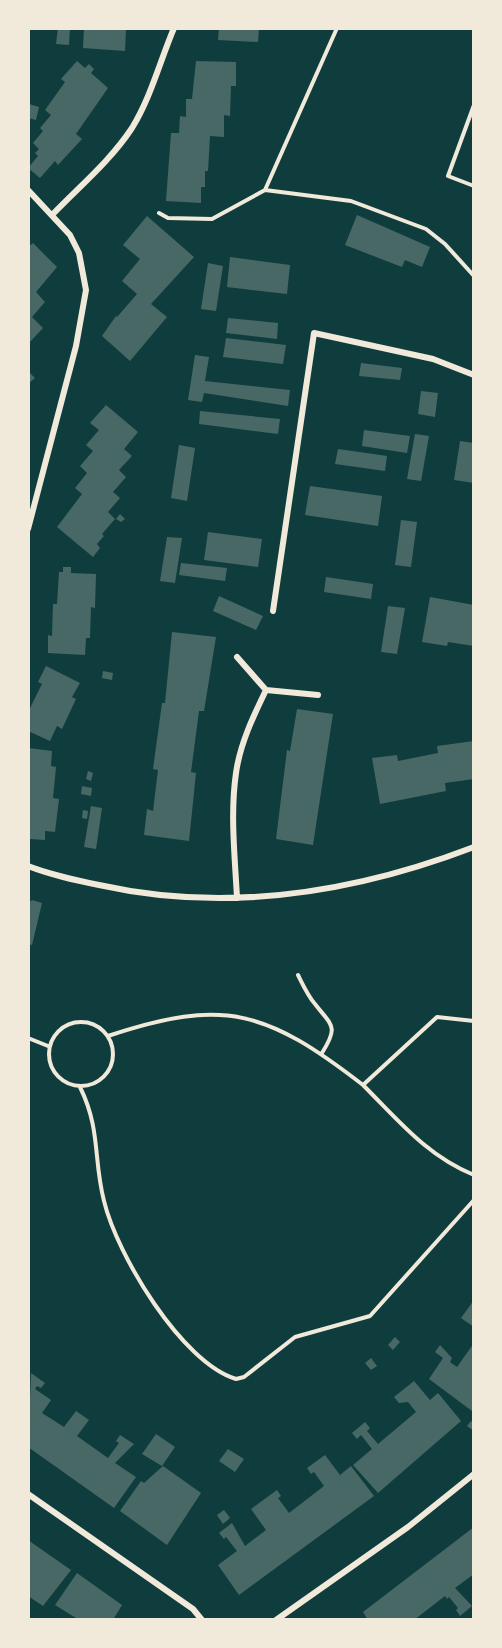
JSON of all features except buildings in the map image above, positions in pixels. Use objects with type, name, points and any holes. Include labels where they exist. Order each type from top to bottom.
[{"type":"street","points":[[53,214],[115,149],[132,126],[145,103],[174,28]]},
{"type":"street","points":[[28,190],[53,214],[70,235],[80,253],[85,280],[85,305],[28,529]]},
{"type":"street","points":[[273,610],[314,333],[433,359],[474,375]]},
{"type":"street","points":[[237,657],[266,690],[318,695]]},
{"type":"street","points":[[237,898],[234,818],[236,773],[248,727],[266,690]]},
{"type":"street","points":[[28,866],[59,876],[143,894],[194,899],[237,898],[293,893],[374,879],[474,847]]},
{"type":"street","points":[[276,1620],[373,1552],[474,1474]]},
{"type":"street","points":[[28,1494],[193,1609],[202,1620]]},
{"type":"path","points":[[265,190],[337,28]]},
{"type":"path","points":[[474,105],[448,176],[474,186]]},
{"type":"path","points":[[159,213],[168,218],[212,219],[265,190],[351,201],[426,229],[445,243],[474,276]]},
{"type":"path","points":[[298,975],[312,1000],[331,1023],[333,1034],[322,1053]]},
{"type":"path","points":[[108,1036],[155,1020],[216,1014],[260,1021],[322,1053],[363,1085],[423,1147],[450,1165],[474,1175]]},
{"type":"path","points":[[363,1085],[437,1017],[474,1021]]},
{"type":"path","points":[[48,1046],[61,1030],[76,1023],[94,1026],[108,1036],[112,1053],[107,1072],[99,1080],[80,1087]]},
{"type":"path","points":[[28,1038],[48,1046]]},
{"type":"path","points":[[48,1046],[54,1071],[60,1078],[80,1087],[95,1122],[98,1174],[105,1204],[127,1263],[148,1295],[189,1345],[217,1370],[237,1379],[244,1377],[295,1337],[370,1316],[474,1200]]}]
